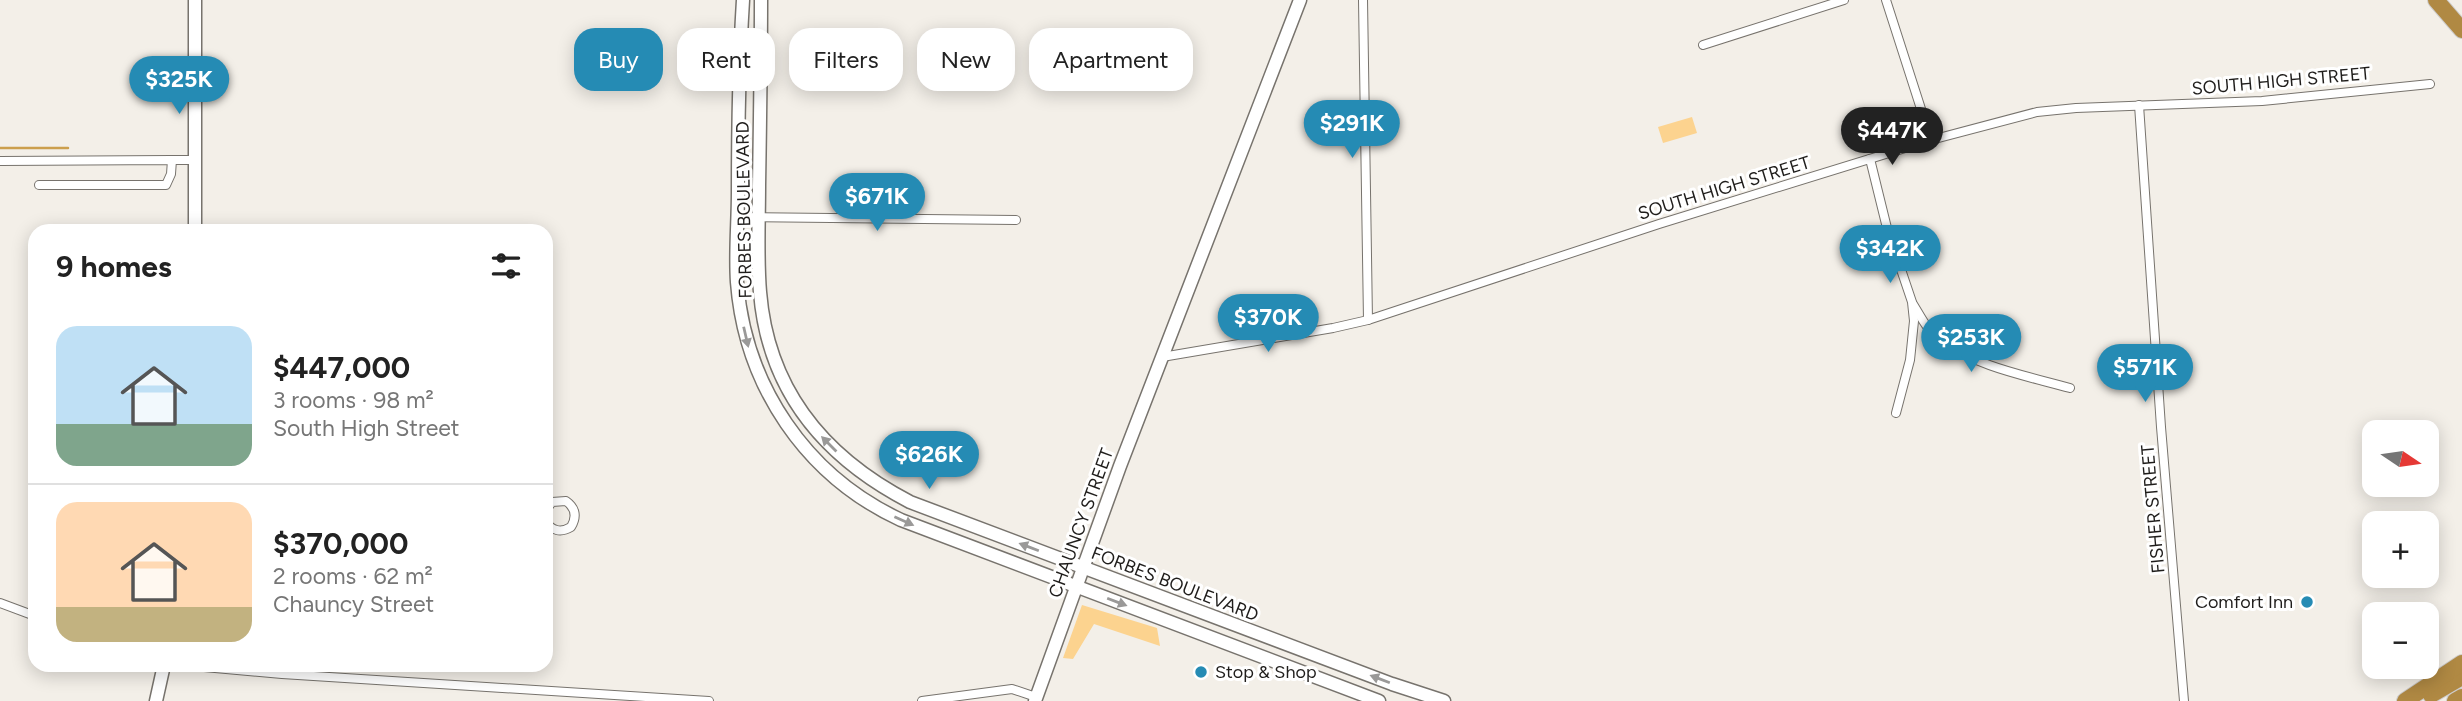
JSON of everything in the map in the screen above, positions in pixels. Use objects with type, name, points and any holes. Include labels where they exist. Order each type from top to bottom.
[{"type":"highway","points":[[2435,0],[2462,30]]},
{"type":"highway","points":[[2442,0],[2462,15]]},
{"type":"highway","points":[[2405,701],[2462,663]]},
{"type":"highway","points":[[2420,701],[2462,677]]},
{"type":"highway","points":[[2455,701],[2462,697]]},
{"type":"street","points":[[195,0],[195,224]]},
{"type":"street","name":"FORBES BOULEVARD","points":[[743,0],[738,65],[737,283],[749,351],[767,394],[802,447],[853,493],[890,515],[1379,701]]},
{"type":"street","name":"FORBES BOULEVARD","points":[[761,0],[760,295],[771,350],[782,377],[796,403],[821,436],[871,481],[911,502],[1392,684],[1444,701]]},
{"type":"street","name":"CHAUNCY STREET","points":[[1036,699],[1162,357],[1300,0]]},
{"type":"street","points":[[1162,357],[1368,320],[1363,0]]},
{"type":"street","points":[[1703,45],[1844,0]]},
{"type":"street","points":[[1886,0],[1931,140]]},
{"type":"street","name":"SOUTH HIGH STREET","points":[[1368,320],[1931,140],[2037,113],[2076,108],[2262,101],[2430,84]]},
{"type":"street","name":"FISHER STREET","points":[[2139,105],[2161,427],[2184,701]]},
{"type":"street","points":[[1871,159],[1887,228],[1912,302],[1927,327],[1938,339],[1971,358],[2070,388]]},
{"type":"street","points":[[39,185],[166,185],[171,174],[172,160]]},
{"type":"street","points":[[0,161],[195,160]]},
{"type":"street","points":[[738,217],[1016,220]]},
{"type":"street","points":[[1896,413],[1912,350],[1912,302]]},
{"type":"street","points":[[553,502],[566,501],[573,508],[575,517],[571,527],[561,531],[553,529]]},
{"type":"street","points":[[0,603],[28,613]]},
{"type":"street","points":[[156,701],[162,672]]},
{"type":"street","points":[[282,672],[709,701]]},
{"type":"street","points":[[922,701],[1012,689],[1036,699]]},
{"type":"street","points":[[554,691],[554,701]]},
{"type":"shaded area","points":[[1692,117],[1697,133],[1663,143],[1658,127]]},
{"type":"shaded area","points":[[1082,605],[1157,628],[1160,646],[1094,624],[1073,659],[1063,658]]},
{"type":"waterway","points":[[0,148],[68,148]]},
{"type":"place","name":"Comfort Inn","points":[[2307,602]]},
{"type":"place","name":"Stop & Shop","points":[[1201,672]]}]
